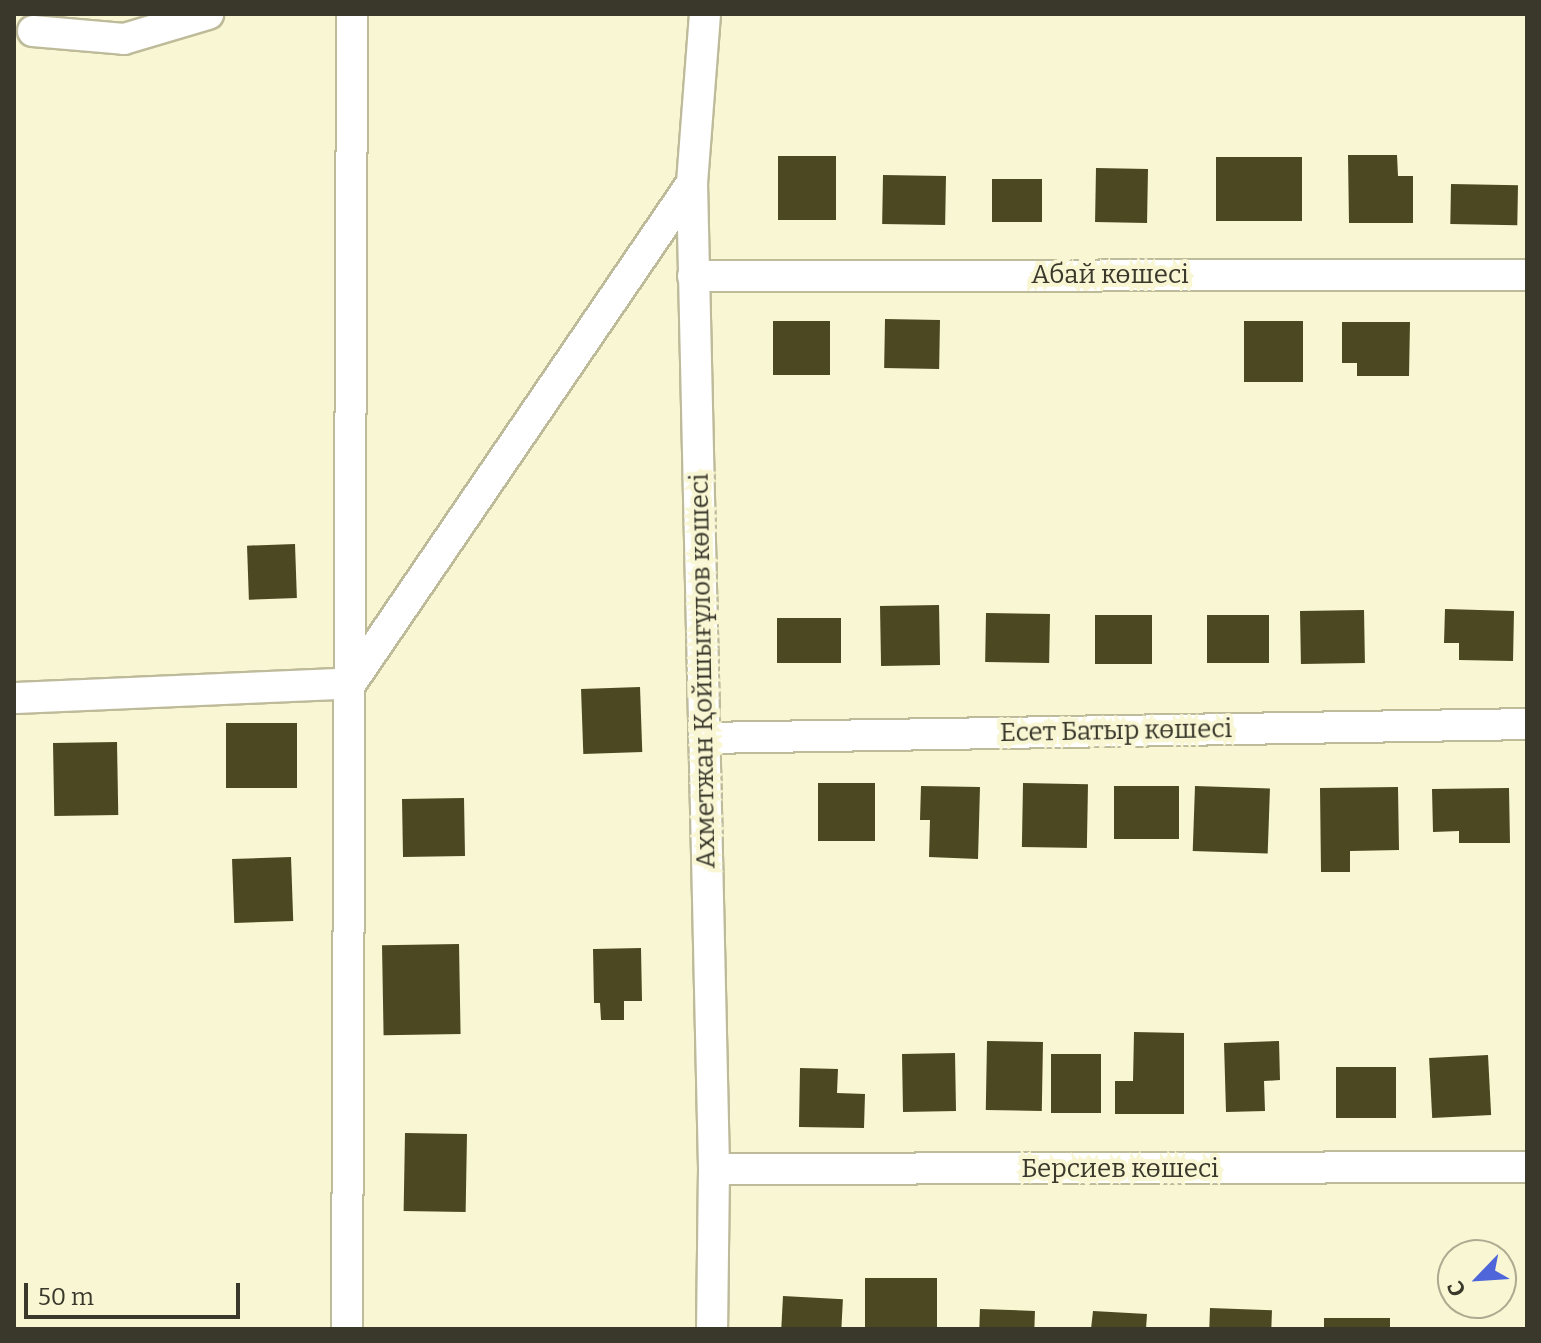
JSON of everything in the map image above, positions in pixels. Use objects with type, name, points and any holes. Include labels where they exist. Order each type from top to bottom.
[{"type":"street","points":[[34,30],[124,39],[208,14]]},
{"type":"street","points":[[347,1329],[352,14]]},
{"type":"street","name":"Ахметжан Қойшығұлов көшесі","points":[[705,14],[692,183],[714,1169],[712,1329]]},
{"type":"street","points":[[351,683],[692,183]]},
{"type":"street","name":"Абай көшесі","points":[[693,276],[1527,275]]},
{"type":"street","points":[[14,698],[351,683]]},
{"type":"street","name":"Есет Батыр көшесі","points":[[704,738],[1527,724]]},
{"type":"street","name":"Берсиев көшесі","points":[[714,1169],[1527,1167]]},
{"type":"building","points":[[1348,155],[1397,155],[1398,176],[1413,176],[1413,223],[1349,223]]},
{"type":"building","points":[[778,156],[836,156],[836,220],[778,220]]},
{"type":"building","points":[[1216,157],[1302,157],[1302,221],[1216,221]]},
{"type":"building","points":[[1096,168],[1148,169],[1147,223],[1095,222]]},
{"type":"building","points":[[883,175],[946,176],[945,225],[882,224]]},
{"type":"building","points":[[992,179],[1042,179],[1042,222],[992,222]]},
{"type":"building","points":[[1451,184],[1518,185],[1517,225],[1450,224]]},
{"type":"building","points":[[885,319],[940,320],[939,369],[884,368]]},
{"type":"building","points":[[773,321],[830,321],[830,375],[773,375]]},
{"type":"building","points":[[1244,321],[1303,321],[1303,382],[1244,382]]},
{"type":"building","points":[[1342,322],[1410,322],[1409,376],[1357,376],[1357,363],[1342,363]]},
{"type":"building","points":[[295,544],[297,598],[249,600],[247,546]]},
{"type":"building","points":[[939,605],[940,665],[881,666],[880,606]]},
{"type":"building","points":[[1445,609],[1514,611],[1513,661],[1459,660],[1459,643],[1444,643]]},
{"type":"building","points":[[1364,610],[1365,663],[1301,664],[1300,611]]},
{"type":"building","points":[[986,613],[1050,614],[1049,663],[985,662]]},
{"type":"building","points":[[1095,615],[1152,615],[1152,664],[1095,664]]},
{"type":"building","points":[[1207,615],[1269,615],[1269,663],[1207,663]]},
{"type":"building","points":[[777,618],[841,618],[841,663],[777,663]]},
{"type":"building","points":[[640,687],[642,752],[583,754],[581,689]]},
{"type":"building","points":[[226,723],[297,723],[297,788],[226,788]]},
{"type":"building","points":[[117,742],[118,815],[54,816],[53,743]]},
{"type":"building","points":[[818,783],[875,783],[875,841],[818,841]]},
{"type":"building","points":[[1023,783],[1088,784],[1087,848],[1022,847]]},
{"type":"building","points":[[921,786],[980,787],[978,859],[929,857],[930,820],[920,820]]},
{"type":"building","points":[[1114,786],[1179,786],[1179,839],[1114,839]]},
{"type":"building","points":[[1195,786],[1270,789],[1268,854],[1193,851]]},
{"type":"building","points":[[1398,787],[1399,850],[1350,851],[1350,872],[1321,872],[1320,788]]},
{"type":"building","points":[[1509,788],[1510,843],[1459,843],[1459,831],[1433,832],[1432,789]]},
{"type":"building","points":[[464,798],[465,856],[403,857],[402,799]]},
{"type":"building","points":[[291,857],[293,921],[234,923],[232,859]]},
{"type":"building","points":[[459,944],[461,1034],[384,1035],[382,945]]},
{"type":"building","points":[[641,948],[642,1001],[624,1001],[624,1020],[601,1020],[600,1003],[594,1003],[593,949]]},
{"type":"building","points":[[1134,1032],[1184,1033],[1184,1114],[1115,1114],[1115,1081],[1133,1081]]},
{"type":"building","points":[[987,1041],[1043,1042],[1042,1111],[986,1110]]},
{"type":"building","points":[[1279,1041],[1280,1080],[1264,1081],[1265,1111],[1226,1112],[1224,1043]]},
{"type":"building","points":[[955,1053],[956,1111],[903,1112],[902,1054]]},
{"type":"building","points":[[1051,1054],[1101,1054],[1101,1113],[1051,1113]]},
{"type":"building","points":[[1488,1055],[1491,1115],[1432,1118],[1429,1058]]},
{"type":"building","points":[[1336,1067],[1396,1067],[1396,1118],[1336,1118]]},
{"type":"building","points":[[800,1068],[838,1069],[837,1093],[865,1094],[864,1128],[799,1127]]},
{"type":"building","points":[[405,1133],[467,1134],[466,1212],[404,1211]]},
{"type":"building","points":[[865,1278],[937,1278],[937,1329],[865,1329]]},
{"type":"building","points":[[783,1296],[843,1299],[841,1329],[781,1329]]},
{"type":"building","points":[[1210,1308],[1272,1310],[1271,1329],[1209,1329]]},
{"type":"building","points":[[980,1309],[1035,1311],[1034,1329],[979,1329]]},
{"type":"building","points":[[1093,1311],[1147,1314],[1146,1329],[1091,1329]]},
{"type":"building","points":[[1324,1318],[1390,1318],[1390,1329],[1324,1329]]}]
